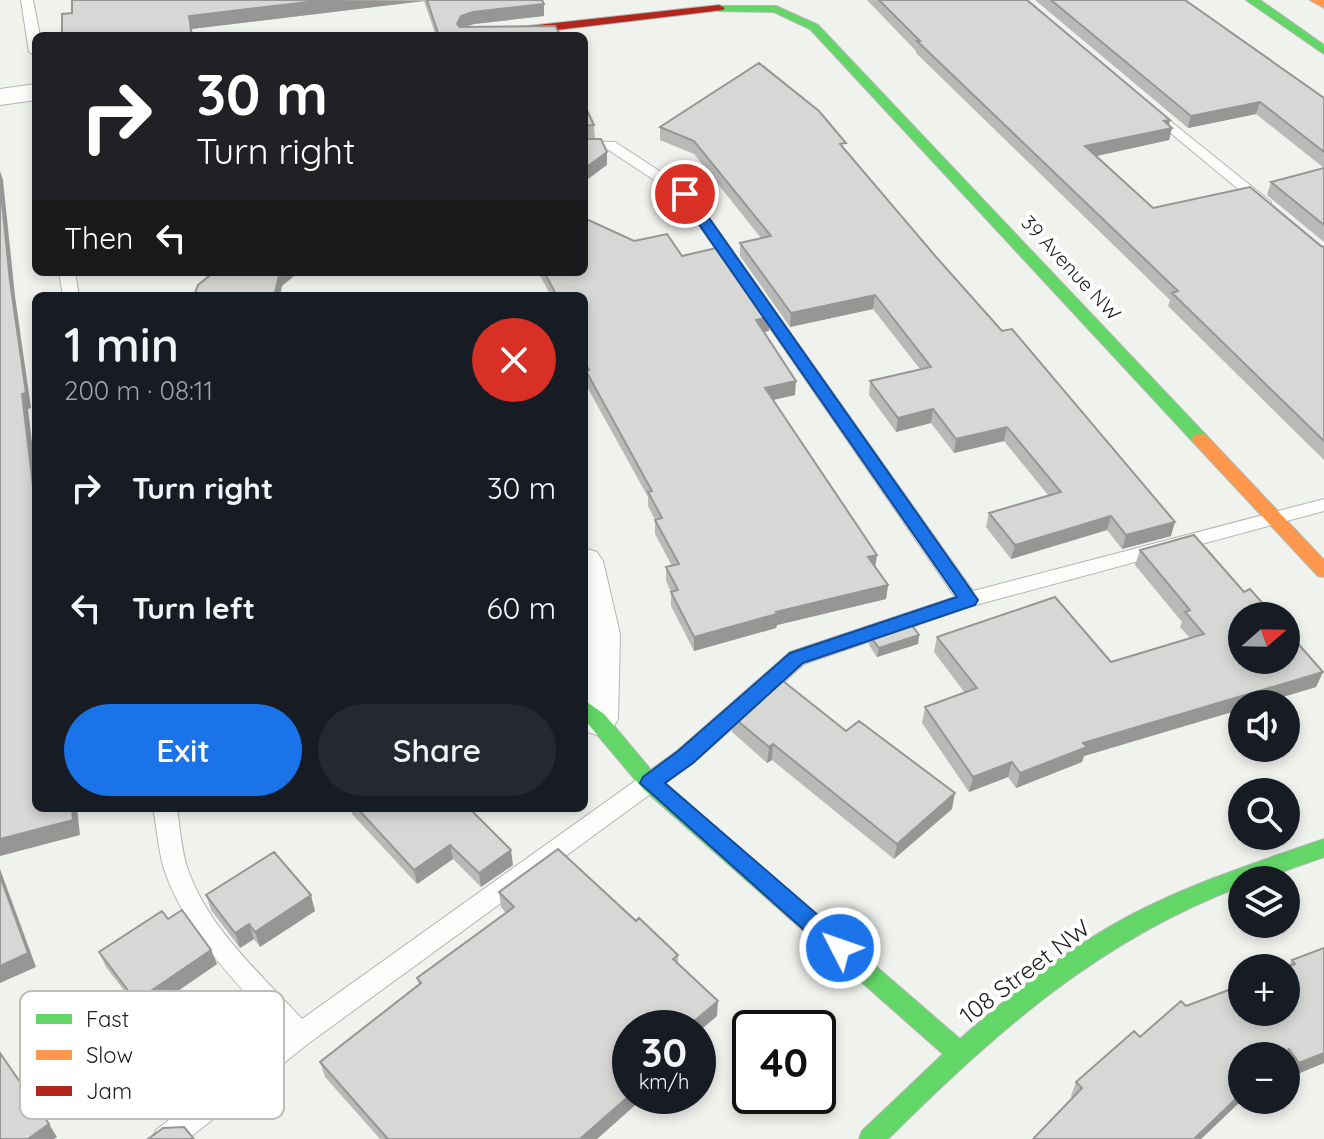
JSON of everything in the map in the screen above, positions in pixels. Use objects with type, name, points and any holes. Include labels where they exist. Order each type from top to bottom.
[{"type":"street","points":[[1252,0],[1324,50]]},
{"type":"street","points":[[1316,0],[1324,5]]},
{"type":"street","name":"39 Avenue NW","points":[[507,32],[707,7],[776,9],[814,27],[1324,571]]},
{"type":"street","points":[[0,97],[32,93]]},
{"type":"street","points":[[588,579],[600,634],[591,713],[650,783],[958,1052]]},
{"type":"street","name":"108 Street NW","points":[[871,1139],[958,1052],[1056,973],[1117,934],[1190,898],[1324,848]]},
{"type":"lane","points":[[27,0],[33,32]]},
{"type":"lane","points":[[1134,96],[1277,214]]},
{"type":"lane","points":[[588,145],[610,145],[685,194],[968,600]]},
{"type":"lane","points":[[284,1047],[685,757],[797,658],[968,600],[1324,505]]},
{"type":"lane","points":[[166,812],[176,866],[193,907],[208,930],[261,991]]},
{"type":"lane","points":[[284,1017],[300,1035]]},
{"type":"lane","points":[[166,1139],[192,1119]]},
{"type":"building","points":[[72,0],[325,0],[189,16],[191,32],[62,32],[62,14],[72,13]]},
{"type":"building","points":[[427,0],[542,0],[544,4],[473,12],[461,16],[457,24],[460,27],[555,26],[559,32],[438,32]]},
{"type":"building","points":[[879,0],[1027,0],[1170,120],[1164,121],[1172,128],[1085,146],[1153,208],[1250,187],[1324,247],[1324,441],[1172,293],[1178,291],[917,41],[920,41]]},
{"type":"building","points":[[1051,0],[1185,0],[1324,98],[1324,152],[1260,102],[1191,116]]},
{"type":"building","points":[[759,63],[819,111],[846,143],[840,144],[937,258],[1002,331],[1012,329],[1175,522],[1126,535],[1111,516],[1015,545],[989,513],[1061,492],[1007,427],[956,439],[933,409],[898,418],[870,381],[931,367],[875,295],[791,313],[740,243],[771,236],[694,141],[660,127]]},
{"type":"building","points":[[588,139],[601,139],[607,152],[588,166]]},
{"type":"building","points":[[1324,168],[1324,225],[1271,182]]},
{"type":"building","points":[[0,183],[26,393],[22,394],[32,478],[32,812],[72,812],[73,820],[0,839]]},
{"type":"building","points":[[588,220],[634,241],[667,234],[682,256],[721,247],[769,317],[756,320],[796,381],[765,388],[877,555],[868,557],[888,585],[776,612],[694,637],[671,592],[678,590],[666,567],[679,564],[655,520],[662,518],[648,492],[652,491],[588,375],[588,292],[555,292],[546,276],[588,276]]},
{"type":"building","points":[[209,276],[279,276],[275,292],[195,292],[198,285]]},
{"type":"building","points":[[1194,535],[1244,592],[1250,589],[1262,602],[1228,602],[1228,674],[1300,674],[1300,646],[1323,672],[1262,690],[1228,690],[1228,700],[1083,743],[1087,747],[1020,773],[1012,762],[973,777],[925,707],[977,688],[937,637],[1055,597],[1111,662],[1204,634],[1185,612],[1190,610],[1140,550]]},
{"type":"building","points":[[910,623],[919,635],[879,648],[870,636]]},
{"type":"building","points":[[778,677],[846,731],[859,721],[955,793],[897,844],[773,744],[769,747],[733,717]]},
{"type":"building","points":[[361,812],[473,812],[511,850],[479,873],[450,845],[414,870]]},
{"type":"building","points":[[558,849],[678,955],[673,959],[718,1001],[707,1010],[612,1010],[612,1111],[580,1139],[385,1139],[320,1062],[421,983],[417,978],[514,907],[499,892]]},
{"type":"building","points":[[274,852],[311,895],[255,932],[249,924],[235,933],[206,895]]},
{"type":"building","points":[[0,876],[28,953],[0,966]]},
{"type":"building","points":[[182,910],[211,950],[151,991],[128,991],[99,952],[162,911],[168,919]]},
{"type":"building","points":[[1324,948],[1324,1053],[1300,1063],[1300,1042],[1228,1042],[1228,1106],[1194,1139],[1033,1139],[1082,1088],[1076,1082],[1134,1031],[1140,1037],[1181,1001],[1186,1006],[1228,990],[1228,1026],[1300,1026],[1300,957]]},
{"type":"building","points":[[0,1053],[20,1082],[20,1119],[46,1119],[49,1124],[28,1139],[0,1139]]},
{"type":"building","points":[[184,1127],[194,1139],[148,1139],[163,1128]]},
{"type":"traffic: fast","points":[[1252,0],[1324,50]]},
{"type":"traffic: fast","points":[[719,8],[776,9],[814,27],[1200,439]]},
{"type":"traffic: fast","points":[[588,711],[650,783],[958,1052]]},
{"type":"traffic: fast","points":[[871,1139],[996,1022],[1029,994],[1099,945],[1182,901],[1324,848]]},
{"type":"traffic: slow","points":[[1316,0],[1324,5]]},
{"type":"traffic: slow","points":[[1200,439],[1324,571]]},
{"type":"traffic: jam","points":[[510,32],[719,8]]},
{"type":"route","points":[[685,194],[968,600],[797,658],[685,757],[650,783],[840,948]]}]
